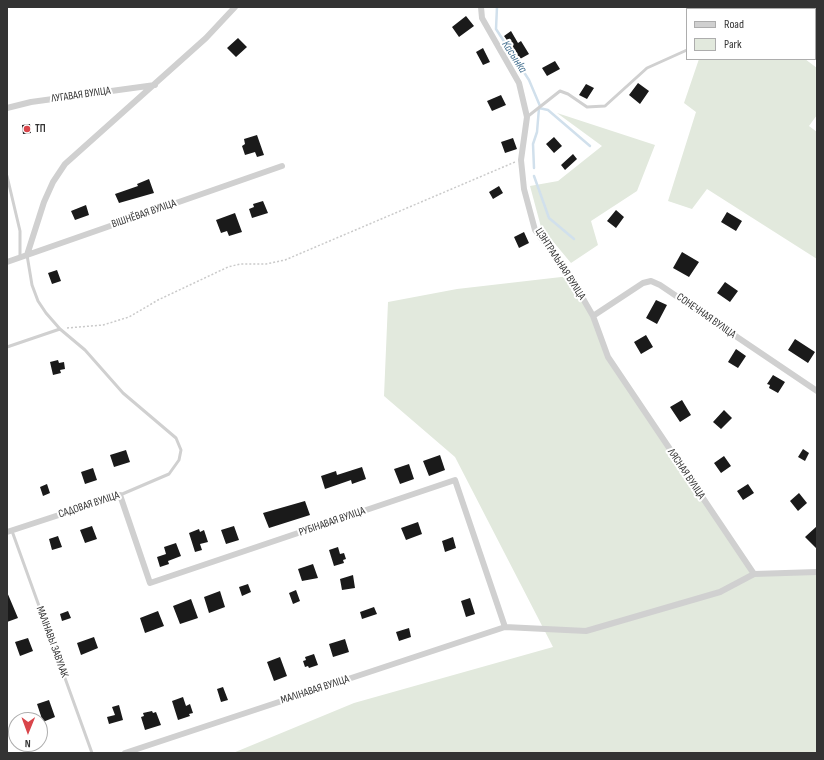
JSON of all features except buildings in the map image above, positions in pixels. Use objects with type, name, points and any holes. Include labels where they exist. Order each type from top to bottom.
[{"type":"street","points":[[24,256],[44,202],[65,164],[206,38],[235,7]]},
{"type":"street","name":"ЦЭНТРАЛЬНАЯ ВУЛІЦА","points":[[481,7],[482,18],[520,83],[527,117],[521,160],[524,189],[535,230],[570,276],[592,316]]},
{"type":"street","name":"ЛУГАВАЯ ВУЛІЦА","points":[[7,108],[31,102],[155,84]]},
{"type":"street","name":"ВІШНЁВАЯ ВУЛІЦА","points":[[7,262],[282,166]]},
{"type":"street","name":"СОНЕЧНАЯ ВУЛІЦА","points":[[592,316],[643,282],[651,281],[660,285],[817,392]]},
{"type":"street","name":"ЛЯСНАЯ ВУЛІЦА","points":[[592,316],[608,357],[754,574]]},
{"type":"street","name":"РУБІНАВАЯ ВУЛІЦА","points":[[120,495],[150,583],[455,480],[505,627]]},
{"type":"street","name":"САДОВАЯ ВУЛІЦА","points":[[10,531],[120,495]]},
{"type":"street","points":[[505,627],[586,631],[720,592],[754,574],[817,572]]},
{"type":"street","name":"МАЛІНАВАЯ ВУЛІЦА","points":[[125,753],[505,627]]},
{"type":"lane","points":[[527,117],[560,91],[568,94],[587,108],[605,106],[647,68],[686,50]]},
{"type":"lane","points":[[7,176],[20,230],[24,256],[32,285],[38,301],[60,329],[7,347]]},
{"type":"lane","name":"САДОВАЯ ВУЛІЦА","points":[[60,329],[85,350],[123,393],[176,438],[181,450],[179,460],[169,474],[120,495]]},
{"type":"lane","name":"МАЛІНАВЫ ЗАВУЛАК","points":[[10,531],[92,753]]},
{"type":"path","points":[[60,329],[103,325],[129,317],[158,300],[228,267],[240,264],[266,264],[285,260],[521,160]]},
{"type":"green space","points":[[699,60],[806,60],[817,68],[817,115],[809,126],[817,132],[817,259],[707,189],[692,209],[668,201],[696,112],[684,103]]},
{"type":"green space","points":[[557,113],[655,145],[637,191],[591,221],[598,245],[571,263],[541,227],[530,186],[558,181],[602,146]]},
{"type":"green space","points":[[570,276],[593,316],[608,357],[754,574],[817,572],[817,753],[233,753],[354,703],[553,647],[455,457],[384,396],[388,302],[457,289]]},
{"type":"waterway","name":"Касынка","points":[[497,7],[496,29],[529,80],[540,106]]},
{"type":"waterway","name":"Касынка","points":[[534,168],[533,144],[537,132],[539,108],[548,110],[590,146]]},
{"type":"waterway","points":[[534,176],[549,218],[574,239]]},
{"type":"place","name":"ТП","points":[[27,129]]}]
